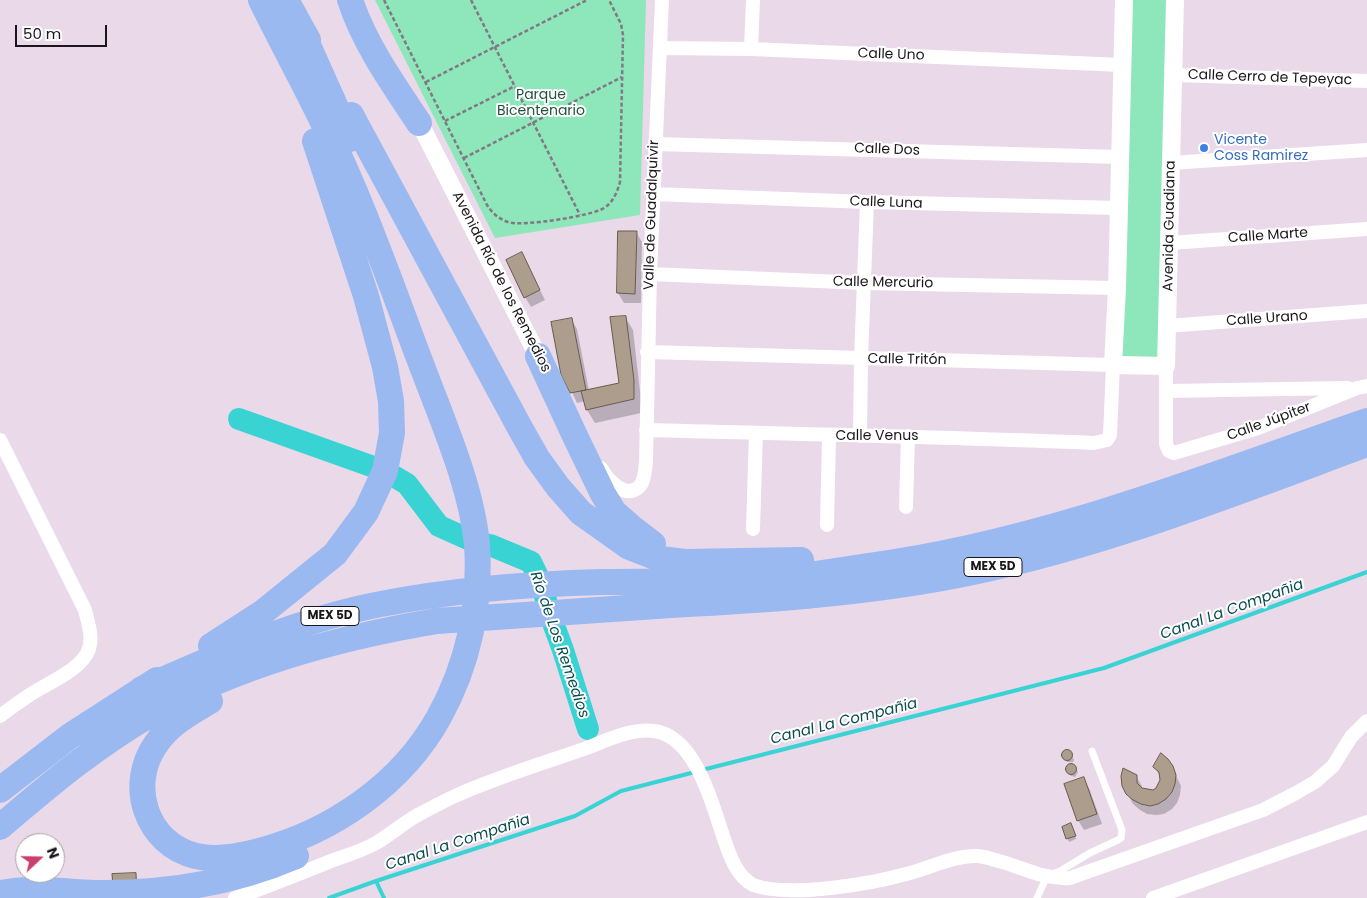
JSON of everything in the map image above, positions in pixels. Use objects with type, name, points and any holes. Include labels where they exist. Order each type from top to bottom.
[{"type":"highway","points":[[262,0],[286,25],[341,96],[537,458],[558,487],[581,513],[629,547],[660,559],[708,563],[944,554]]},
{"type":"highway","points":[[142,689],[262,612],[335,554],[366,512],[385,471],[392,433],[391,401],[385,367],[366,296],[330,183],[286,25],[286,0]]},
{"type":"highway","points":[[351,4],[381,66],[420,123]]},
{"type":"highway","points":[[0,893],[27,890],[96,893],[172,889],[243,875],[275,865],[317,847],[367,818],[395,795],[416,773],[437,748],[453,723],[472,680],[486,632],[493,581],[489,533],[481,492],[465,440],[382,235],[339,155],[286,25]]},
{"type":"highway","points":[[296,654],[181,718],[164,734],[150,753],[142,775],[142,797],[149,819],[161,836],[178,849],[208,858],[237,856],[286,842],[334,820],[361,804],[390,779],[417,749],[437,721],[452,692],[470,638],[477,593],[476,543],[467,493],[382,235]]},
{"type":"highway","points":[[538,356],[603,494],[614,512],[653,544],[708,563]]},
{"type":"highway","name":"MEX 5D","points":[[0,790],[70,736],[142,689],[280,630],[337,614],[378,604],[432,595],[598,582],[764,580],[944,554],[1062,525],[1166,492],[1367,421]]},
{"type":"highway","name":"MEX 5D","points":[[0,827],[46,787],[82,760],[157,711],[238,673],[296,654],[387,630],[437,621],[809,596],[949,577],[1060,551],[1166,518],[1367,444]]},
{"type":"street","name":"Valle de Guadalquivir","points":[[646,430],[647,352],[662,0]]},
{"type":"street","points":[[751,49],[753,0]]},
{"type":"street","points":[[1113,364],[1117,288],[1124,0]]},
{"type":"street","name":"Avenida Guadiana","points":[[1169,451],[1166,444],[1166,366],[1175,0]]},
{"type":"street","name":"Calle Uno","points":[[660,48],[751,49],[1122,65]]},
{"type":"street","name":"Calle Cerro de Tepeyac","points":[[1174,75],[1367,81]]},
{"type":"street","name":"Avenida Río de los Remedios","points":[[420,123],[538,356],[605,474],[613,484],[623,490],[631,490],[640,486],[644,478],[646,430]]},
{"type":"street","name":"Calle Dos","points":[[655,144],[1119,157]]},
{"type":"street","points":[[1171,163],[1367,150]]},
{"type":"street","name":"Calle Luna","points":[[653,194],[867,202],[1119,208]]},
{"type":"street","points":[[860,436],[867,202]]},
{"type":"street","name":"Calle Marte","points":[[1170,243],[1367,229]]},
{"type":"street","name":"Calle Mercurio","points":[[650,274],[865,284],[1117,288]]},
{"type":"street","name":"Calle Urano","points":[[1167,326],[1367,312]]},
{"type":"street","name":"Calle Tritón","points":[[647,352],[1166,366]]},
{"type":"street","name":"Calle Venus","points":[[646,430],[829,436],[908,436],[1094,443],[1107,440],[1110,430],[1113,364]]},
{"type":"street","points":[[1166,392],[1362,387]]},
{"type":"street","name":"Calle Júpiter","points":[[1169,451],[1178,452],[1258,428],[1362,387]]},
{"type":"street","points":[[753,529],[756,433]]},
{"type":"street","points":[[827,525],[829,436]]},
{"type":"street","points":[[906,507],[908,436]]},
{"type":"street","points":[[0,440],[85,610],[91,631],[89,648],[82,660],[73,669],[35,691],[0,716]]},
{"type":"street","points":[[235,898],[375,844],[417,816],[455,796],[506,775],[623,735],[644,730],[657,731],[679,742],[698,768],[737,871],[750,884],[769,892],[795,893],[831,890],[909,873],[954,859],[978,856],[1012,864],[1059,879],[1070,878],[1263,810],[1315,782],[1333,766],[1351,737],[1367,721]]},
{"type":"street","points":[[1153,898],[1367,822]]},
{"type":"lane","points":[[1037,898],[1047,876],[1060,871],[1120,838],[1122,830],[1092,751]]},
{"type":"path","points":[[384,0],[491,210],[507,222],[522,224],[593,213],[604,208],[615,198],[620,182],[623,35],[621,24],[609,0]]},
{"type":"path","points":[[471,0],[580,216]]},
{"type":"path","points":[[426,82],[587,0]]},
{"type":"path","points":[[464,158],[622,77]]},
{"type":"path","points":[[445,121],[515,86]]},
{"type":"green space","name":"Parque Bicentenario","points":[[375,0],[646,0],[640,215],[495,238]]},
{"type":"green space","points":[[1131,0],[1170,0],[1159,357],[1120,356]]},
{"type":"building","points":[[618,231],[637,231],[635,294],[617,293]]},
{"type":"building","points":[[522,252],[540,290],[524,298],[506,260]]},
{"type":"building","points":[[626,316],[634,380],[634,399],[586,410],[581,391],[619,383],[610,317]]},
{"type":"building","points":[[572,318],[586,390],[570,393],[561,375],[551,322]]},
{"type":"building","points":[[1067,749],[1073,755],[1067,761],[1061,755]]},
{"type":"building","points":[[1161,753],[1173,766],[1176,775],[1172,792],[1158,804],[1150,806],[1141,804],[1126,794],[1122,786],[1121,776],[1123,768],[1137,775],[1137,783],[1142,788],[1153,790],[1160,780],[1159,772],[1153,767]]},
{"type":"building","points":[[1071,763],[1077,769],[1071,775],[1065,769]]},
{"type":"building","points":[[1084,777],[1097,814],[1077,821],[1064,784]]},
{"type":"building","points":[[1071,823],[1076,836],[1066,839],[1062,827]]},
{"type":"building","points":[[136,873],[137,896],[114,898],[112,874]]},
{"type":"waterway","name":"Río de Los Remedios","points":[[239,419],[385,471],[407,484],[439,526],[477,543],[490,545],[531,562],[542,585],[549,612],[588,729]]},
{"type":"waterway","name":"Canal La Compañia","points":[[702,770],[1104,668],[1367,572]]},
{"type":"waterway","name":"Canal La Compañia","points":[[329,898],[575,816],[621,791],[695,772]]},
{"type":"waterway","points":[[376,881],[384,898]]},
{"type":"place","name":"Vicente Coss Ramirez","points":[[1204,148]]}]
